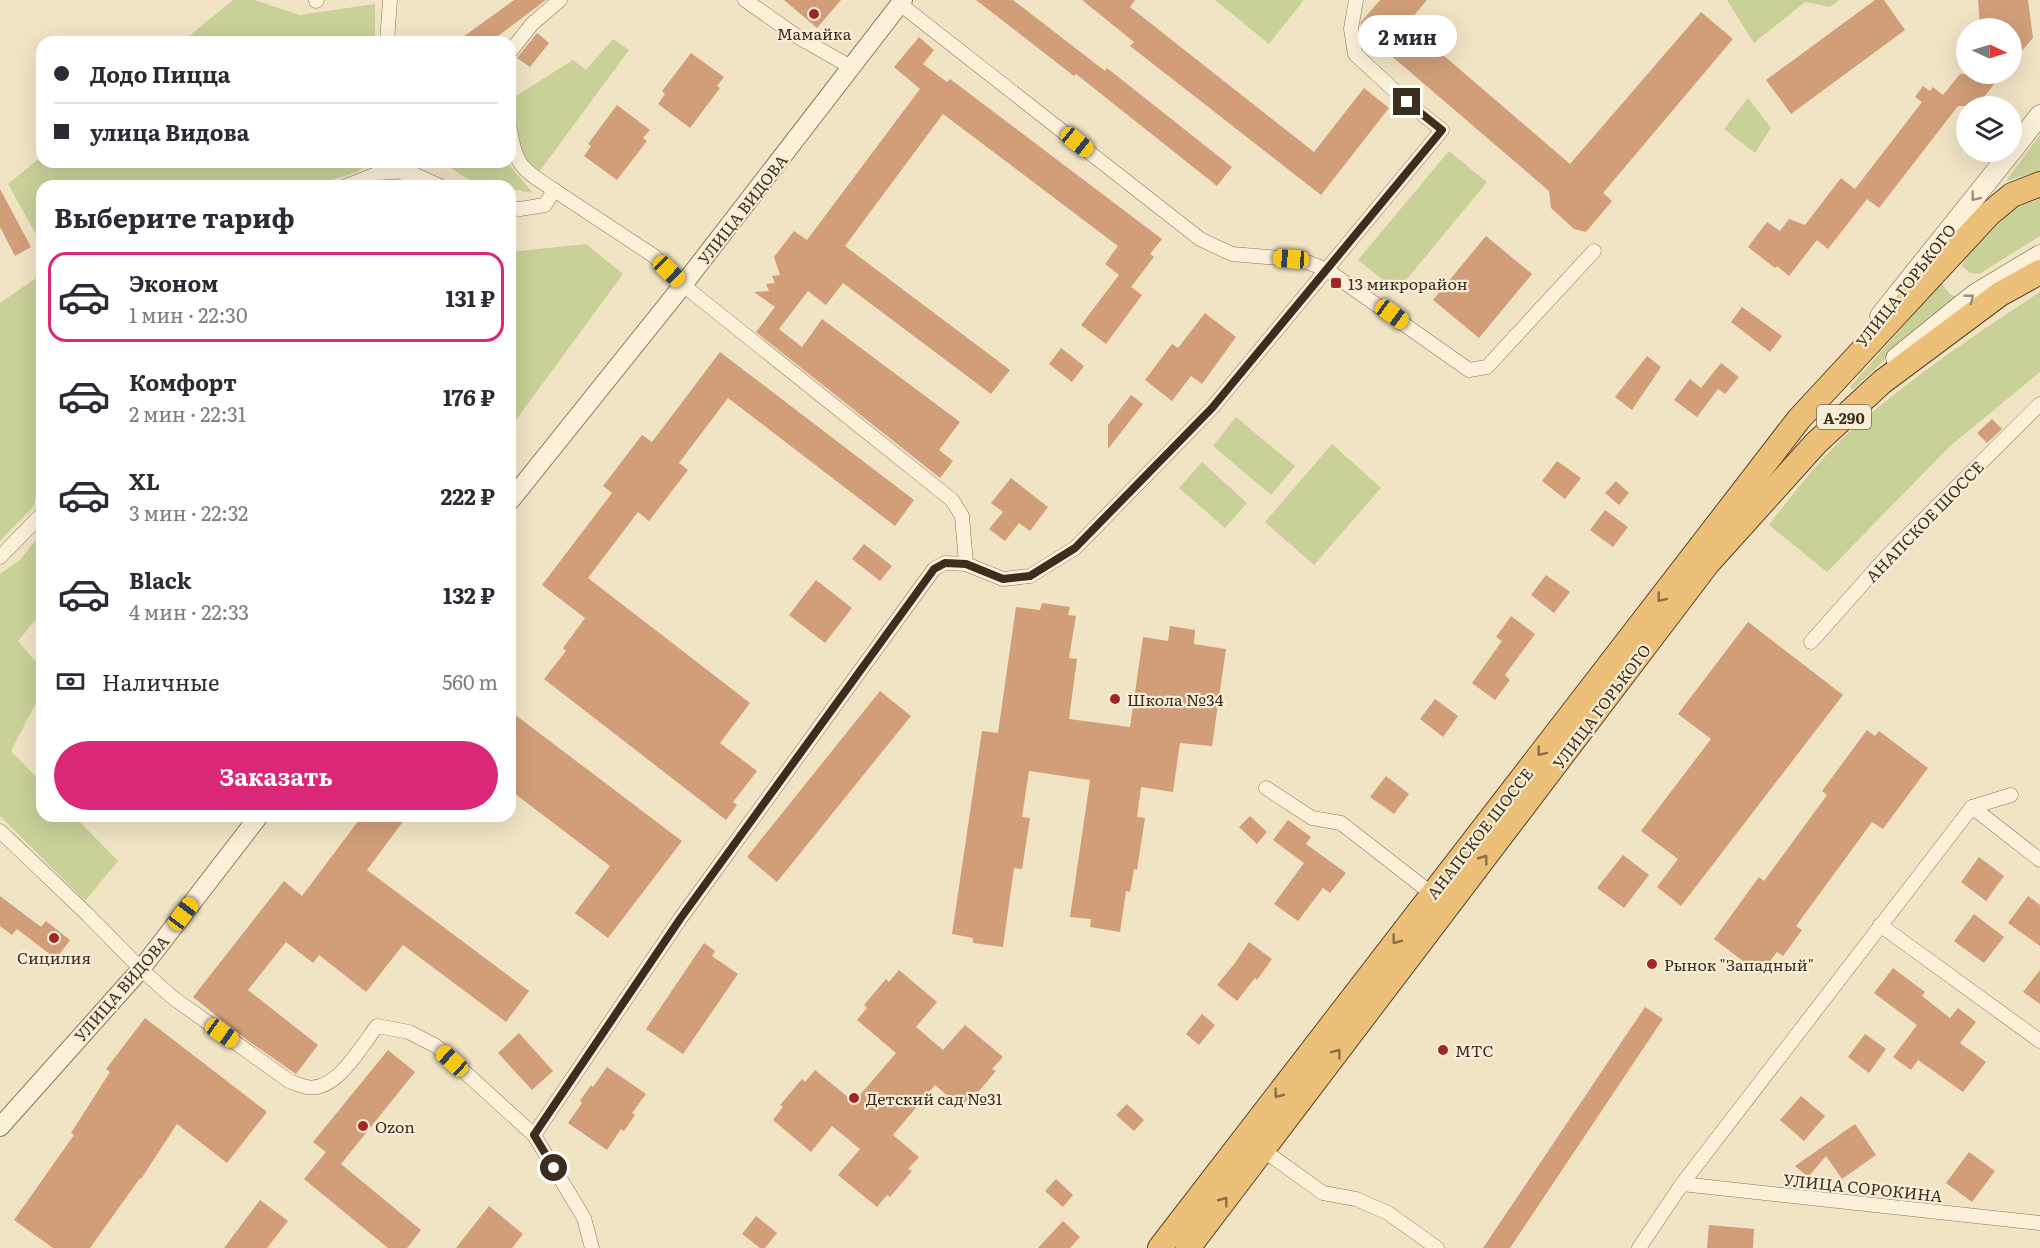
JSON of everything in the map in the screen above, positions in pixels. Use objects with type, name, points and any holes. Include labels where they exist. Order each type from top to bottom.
[{"type":"highway","name":"А-290","points":[[1799,419],[1989,214],[2012,195],[2040,184]]},
{"type":"highway","name":"УЛИЦА ГОРЬКОГО","points":[[1441,899],[1686,593],[1708,562],[1816,443],[1882,382],[2000,294],[2040,272]]},
{"type":"highway","name":"АНАПСКОЕ ШОССЕ","points":[[1188,1248],[1263,1150],[1441,899],[1799,419]]},
{"type":"highway","name":"АНАПСКОЕ ШОССЕ","points":[[1160,1248],[1441,899]]},
{"type":"main road","name":"УЛИЦА ГОРЬКОГО","points":[[2022,137],[2040,115]]},
{"type":"main road","name":"УЛИЦА ГОРЬКОГО","points":[[1799,419],[2002,162]]},
{"type":"main road","points":[[1686,593],[1689,570],[1794,451],[1881,370],[1975,294],[2040,255]]},
{"type":"street","points":[[387,36],[390,0]]},
{"type":"street","points":[[516,44],[532,24],[560,0]]},
{"type":"street","points":[[745,0],[798,37],[850,67]]},
{"type":"street","points":[[534,1135],[680,919],[934,569],[945,563],[966,564],[1003,579],[1030,576],[1075,548],[1212,408],[1442,130],[1407,102],[1355,54],[1351,29],[1356,0]]},
{"type":"street","points":[[902,2],[1200,239],[1232,254],[1291,259],[1307,262],[1327,270],[1469,370],[1487,367],[1594,251]]},
{"type":"street","name":"УЛИЦА ВИДОВА","points":[[516,494],[683,285],[902,2]]},
{"type":"street","points":[[516,155],[525,171],[654,256],[683,285],[952,500],[962,516],[966,564]]},
{"type":"street","points":[[361,180],[398,168]]},
{"type":"street","points":[[409,168],[430,180]]},
{"type":"street","points":[[516,209],[546,205],[554,190]]},
{"type":"street","name":"АНАПСКОЕ ШОССЕ","points":[[1811,642],[1890,553],[2040,404]]},
{"type":"street","points":[[0,557],[36,520]]},
{"type":"street","points":[[1266,788],[1312,818],[1341,823],[1441,899]]},
{"type":"street","points":[[1639,1248],[1682,1184],[1972,807],[2011,795]]},
{"type":"street","points":[[1972,807],[2040,860]]},
{"type":"street","name":"УЛИЦА ВИДОВА","points":[[0,1127],[141,969],[254,822]]},
{"type":"street","points":[[0,831],[172,997],[289,1081],[308,1088],[319,1087],[336,1079],[377,1026],[410,1032],[436,1047],[534,1135],[584,1218],[592,1248]]},
{"type":"street","points":[[1880,925],[2040,1041]]},
{"type":"street","points":[[1263,1150],[1323,1193],[1356,1199],[1388,1213],[1437,1248]]},
{"type":"street","name":"УЛИЦА СОРОКИНА","points":[[1682,1184],[2040,1223]]},
{"type":"green space","points":[[233,0],[254,0],[300,15],[375,4],[375,36],[189,36]]},
{"type":"green space","points":[[1215,0],[1301,0],[1303,1],[1269,44]]},
{"type":"green space","points":[[1727,0],[1839,0],[1830,7],[1805,2],[1754,43]]},
{"type":"green space","points":[[613,39],[629,50],[539,172],[525,159],[517,140],[516,96],[573,60],[586,70]]},
{"type":"green space","points":[[1748,98],[1771,128],[1755,153],[1724,129]]},
{"type":"green space","points":[[2040,135],[2040,171],[2006,181]]},
{"type":"green space","points":[[1449,151],[1487,182],[1397,291],[1358,260]]},
{"type":"green space","points":[[36,161],[36,168],[362,168],[357,172],[331,180],[36,180],[36,234],[8,184]]},
{"type":"green space","points":[[451,168],[512,168],[533,193],[516,190],[516,180],[471,180]]},
{"type":"green space","points":[[2040,194],[2040,236],[1979,274],[1970,273],[1962,266],[1971,249],[2006,213],[2022,201]]},
{"type":"green space","points":[[586,244],[623,274],[516,420],[516,251]]},
{"type":"green space","points":[[36,278],[36,496],[34,506],[0,541],[0,303]]},
{"type":"green space","points":[[1941,283],[1950,294],[1959,298],[1907,338],[1853,390],[1850,387]]},
{"type":"green space","points":[[2040,292],[2040,372],[1949,447],[1827,572],[1769,525],[1821,461],[1856,426],[1923,372]]},
{"type":"green space","points":[[1236,417],[1295,466],[1271,495],[1213,446]]},
{"type":"green space","points":[[1332,444],[1381,488],[1314,565],[1265,522]]},
{"type":"green space","points":[[1202,462],[1247,503],[1225,528],[1179,488]]},
{"type":"green space","points":[[36,540],[36,619],[18,641],[36,662],[36,703],[11,751],[36,777],[36,822],[80,822],[118,861],[85,901],[0,816],[0,574],[20,560]]},
{"type":"building","points":[[514,0],[546,0],[498,36],[464,36]]},
{"type":"building","name":"Мамайка","points":[[784,0],[841,0],[817,28]]},
{"type":"building","points":[[976,0],[1013,0],[1105,71],[1107,68],[1232,167],[1217,186],[1076,74],[1074,76]]},
{"type":"building","points":[[1082,0],[1135,0],[1130,7],[1314,152],[1364,88],[1389,108],[1321,195],[1130,46],[1134,42]]},
{"type":"building","points":[[1380,0],[1427,0],[1407,24],[1570,164],[1701,12],[1733,39],[1603,193],[1612,201],[1586,232],[1574,229],[1551,208],[1549,191],[1360,29],[1361,22]]},
{"type":"building","points":[[1875,0],[1884,0],[1905,30],[1791,114],[1766,80]]},
{"type":"building","points":[[1978,0],[2028,0],[2033,38],[2022,51],[2022,18],[1979,18]]},
{"type":"building","points":[[537,33],[549,43],[530,67],[517,58]]},
{"type":"building","points":[[919,37],[934,50],[923,64],[947,82],[950,79],[1162,239],[1150,254],[1154,257],[1131,287],[1142,295],[1106,344],[1081,325],[1119,275],[1105,264],[1118,246],[943,114],[845,246],[1010,370],[991,394],[843,283],[826,305],[808,291],[779,329],[802,347],[822,319],[960,422],[939,450],[953,461],[940,478],[756,332],[775,307],[754,292],[769,291],[766,284],[775,283],[772,276],[780,275],[774,257],[794,231],[807,240],[920,89],[894,67]]},
{"type":"building","points":[[691,53],[724,77],[717,86],[720,88],[690,128],[658,104],[665,94],[662,91]]},
{"type":"building","points":[[1956,79],[1956,84],[1994,84],[1985,96],[1956,96],[1956,109],[1879,208],[1867,199],[1828,249],[1817,240],[1789,276],[1748,247],[1767,222],[1780,231],[1789,219],[1805,225],[1841,178],[1855,189],[1922,102],[1915,97],[1923,86],[1930,91],[1933,87],[1943,95]]},
{"type":"building","points":[[617,105],[650,130],[643,138],[647,141],[617,180],[584,156],[591,146],[588,144]]},
{"type":"building","points":[[0,189],[31,247],[15,256],[0,227]]},
{"type":"building","points":[[1486,236],[1532,274],[1479,338],[1433,300]]},
{"type":"building","points":[[1742,307],[1782,336],[1770,352],[1731,322]]},
{"type":"building","points":[[1205,313],[1236,337],[1202,384],[1191,376],[1172,401],[1145,380],[1172,344],[1178,348]]},
{"type":"building","points":[[1061,348],[1084,366],[1072,382],[1049,364]]},
{"type":"building","points":[[720,352],[914,500],[895,526],[728,398],[679,463],[688,470],[649,521],[638,512],[588,578],[750,703],[720,743],[757,771],[733,802],[737,805],[726,820],[544,679],[566,651],[563,648],[585,618],[542,585],[612,493],[603,486],[642,435],[652,442]]},
{"type":"building","points":[[1647,356],[1661,367],[1632,410],[1615,397]]},
{"type":"building","points":[[1721,363],[1739,377],[1725,394],[1718,389],[1697,417],[1674,400],[1690,379],[1701,388]]},
{"type":"building","points":[[1131,395],[1143,404],[1108,449],[1108,425]]},
{"type":"building","points":[[1992,419],[2002,429],[1987,443],[1977,433]]},
{"type":"building","points":[[1557,461],[1581,478],[1565,499],[1542,481]]},
{"type":"building","points":[[1011,478],[1048,507],[1030,531],[1019,523],[1005,541],[989,529],[1003,512],[991,503]]},
{"type":"building","points":[[1616,481],[1629,493],[1619,505],[1605,493]]},
{"type":"building","points":[[1605,510],[1628,527],[1613,547],[1590,530]]},
{"type":"building","points":[[864,544],[892,566],[880,581],[852,559]]},
{"type":"building","points":[[1546,575],[1570,592],[1554,613],[1531,595]]},
{"type":"building","points":[[816,580],[852,608],[825,643],[789,615]]},
{"type":"building","points":[[1042,603],[1070,607],[1068,615],[1076,616],[1069,658],[1077,659],[1069,719],[1130,727],[1143,637],[1168,641],[1170,626],[1195,630],[1194,644],[1226,649],[1212,746],[1180,743],[1173,792],[1141,787],[1137,817],[1145,818],[1137,870],[1134,869],[1130,892],[1126,891],[1120,932],[1090,927],[1091,919],[1070,917],[1090,780],[1029,771],[1022,817],[1030,818],[1022,869],[1014,868],[1003,947],[973,943],[973,938],[952,934],[982,731],[998,733],[1016,607],[1040,610]]},
{"type":"building","points":[[1511,616],[1535,634],[1505,675],[1510,680],[1495,700],[1472,683],[1502,641],[1496,637]]},
{"type":"building","points":[[1748,622],[1843,695],[1681,906],[1657,887],[1678,859],[1641,831],[1711,739],[1678,714]]},
{"type":"building","points":[[880,691],[911,716],[777,882],[747,857]]},
{"type":"building","points":[[1435,699],[1458,716],[1443,737],[1420,719]]},
{"type":"building","points":[[516,716],[682,841],[608,938],[575,913],[610,866],[516,795]]},
{"type":"building","points":[[1867,730],[1875,736],[1879,731],[1928,768],[1883,829],[1872,822],[1796,926],[1802,930],[1783,956],[1777,952],[1760,974],[1714,939],[1759,877],[1764,881],[1827,795],[1822,791]]},
{"type":"building","points":[[1386,776],[1409,794],[1394,814],[1370,797]]},
{"type":"building","points":[[1250,816],[1267,832],[1257,844],[1239,827]]},
{"type":"building","points":[[1288,820],[1311,837],[1306,844],[1346,873],[1330,893],[1323,888],[1298,921],[1274,904],[1304,863],[1273,840]]},
{"type":"building","points":[[358,822],[403,822],[367,870],[529,991],[506,1022],[403,945],[366,992],[319,955],[313,963],[286,942],[248,990],[318,1045],[296,1074],[247,1040],[193,997],[284,881],[302,896]]},
{"type":"building","points":[[1623,855],[1649,875],[1624,908],[1597,888]]},
{"type":"building","points":[[1979,857],[2004,876],[1986,901],[1961,882]]},
{"type":"building","points":[[0,896],[41,927],[46,921],[70,940],[56,959],[17,929],[12,935],[0,926]]},
{"type":"building","points":[[2028,896],[2040,905],[2040,946],[2008,923]]},
{"type":"building","points":[[1974,914],[2004,937],[1984,963],[1954,941]]},
{"type":"building","points":[[1249,942],[1272,959],[1257,980],[1255,978],[1237,1001],[1217,985]]},
{"type":"building","points":[[704,943],[715,951],[712,956],[738,974],[683,1054],[646,1029]]},
{"type":"building","points":[[1893,968],[1925,992],[1922,996],[1950,1018],[1958,1008],[1976,1022],[1960,1043],[1986,1062],[1963,1092],[1918,1060],[1911,1070],[1893,1057],[1917,1025],[1874,993]]},
{"type":"building","points":[[899,970],[937,1002],[916,1027],[943,1050],[965,1025],[1003,1057],[992,1069],[996,1071],[974,1097],[971,1095],[961,1107],[935,1085],[893,1135],[919,1157],[908,1169],[912,1171],[890,1197],[887,1195],[877,1207],[838,1175],[860,1149],[832,1126],[811,1152],[773,1120],[783,1107],[780,1105],[802,1079],[805,1082],[815,1070],[854,1102],[896,1053],[857,1020],[867,1008],[864,1005],[886,979],[889,982]]},
{"type":"building","points":[[2040,970],[2040,1004],[2023,992]]},
{"type":"building","points":[[1645,1007],[1663,1019],[1510,1248],[1483,1248]]},
{"type":"building","points":[[1202,1014],[1215,1025],[1199,1045],[1186,1034]]},
{"type":"building","points":[[145,1018],[267,1112],[227,1163],[177,1124],[141,1179],[90,1248],[53,1248],[14,1220],[74,1135],[71,1133],[110,1072],[106,1069]]},
{"type":"building","points":[[519,1033],[553,1071],[532,1090],[498,1053]]},
{"type":"building","points":[[1865,1034],[1886,1049],[1869,1073],[1848,1057]]},
{"type":"building","points":[[388,1050],[415,1072],[341,1164],[421,1230],[407,1248],[388,1248],[304,1179],[326,1152],[313,1142]]},
{"type":"building","points":[[607,1067],[646,1094],[632,1113],[635,1115],[624,1131],[621,1129],[607,1150],[568,1123],[591,1085],[593,1087]]},
{"type":"building","points":[[1801,1096],[1825,1116],[1804,1141],[1780,1120]]},
{"type":"building","points":[[1127,1104],[1144,1120],[1134,1131],[1116,1115]]},
{"type":"building","points":[[1855,1124],[1876,1155],[1842,1179],[1826,1156],[1808,1177],[1795,1166]]},
{"type":"building","points":[[1969,1152],[1995,1171],[1972,1202],[1946,1183]]},
{"type":"building","points":[[1056,1179],[1073,1195],[1063,1207],[1045,1191]]},
{"type":"building","points":[[260,1200],[288,1221],[267,1248],[224,1248]]},
{"type":"building","points":[[489,1206],[523,1234],[512,1248],[456,1248]]},
{"type":"building","points":[[756,1216],[777,1233],[765,1248],[760,1248],[742,1234]]},
{"type":"building","points":[[1063,1221],[1080,1237],[1070,1248],[1038,1248]]},
{"type":"building","points":[[1709,1225],[1754,1229],[1753,1248],[1707,1248]]},
{"type":"place","name":"Мамайка","points":[[814,14]]},
{"type":"place","name":"13 микрорайон","points":[[1336,283]]},
{"type":"place","name":"Школа №34","points":[[1115,699]]},
{"type":"place","name":"Сицилия","points":[[54,938]]},
{"type":"place","name":"Рынок \"Западный\"","points":[[1652,964]]},
{"type":"place","name":"МТС","points":[[1443,1050]]},
{"type":"place","name":"Детский сад №31","points":[[854,1098]]},
{"type":"place","name":"Ozon","points":[[363,1126]]},
{"type":"route","points":[[554,1168],[534,1135],[680,919],[934,569],[945,563],[966,564],[1003,579],[1030,576],[1075,548],[1212,408],[1442,130],[1407,102]]}]
